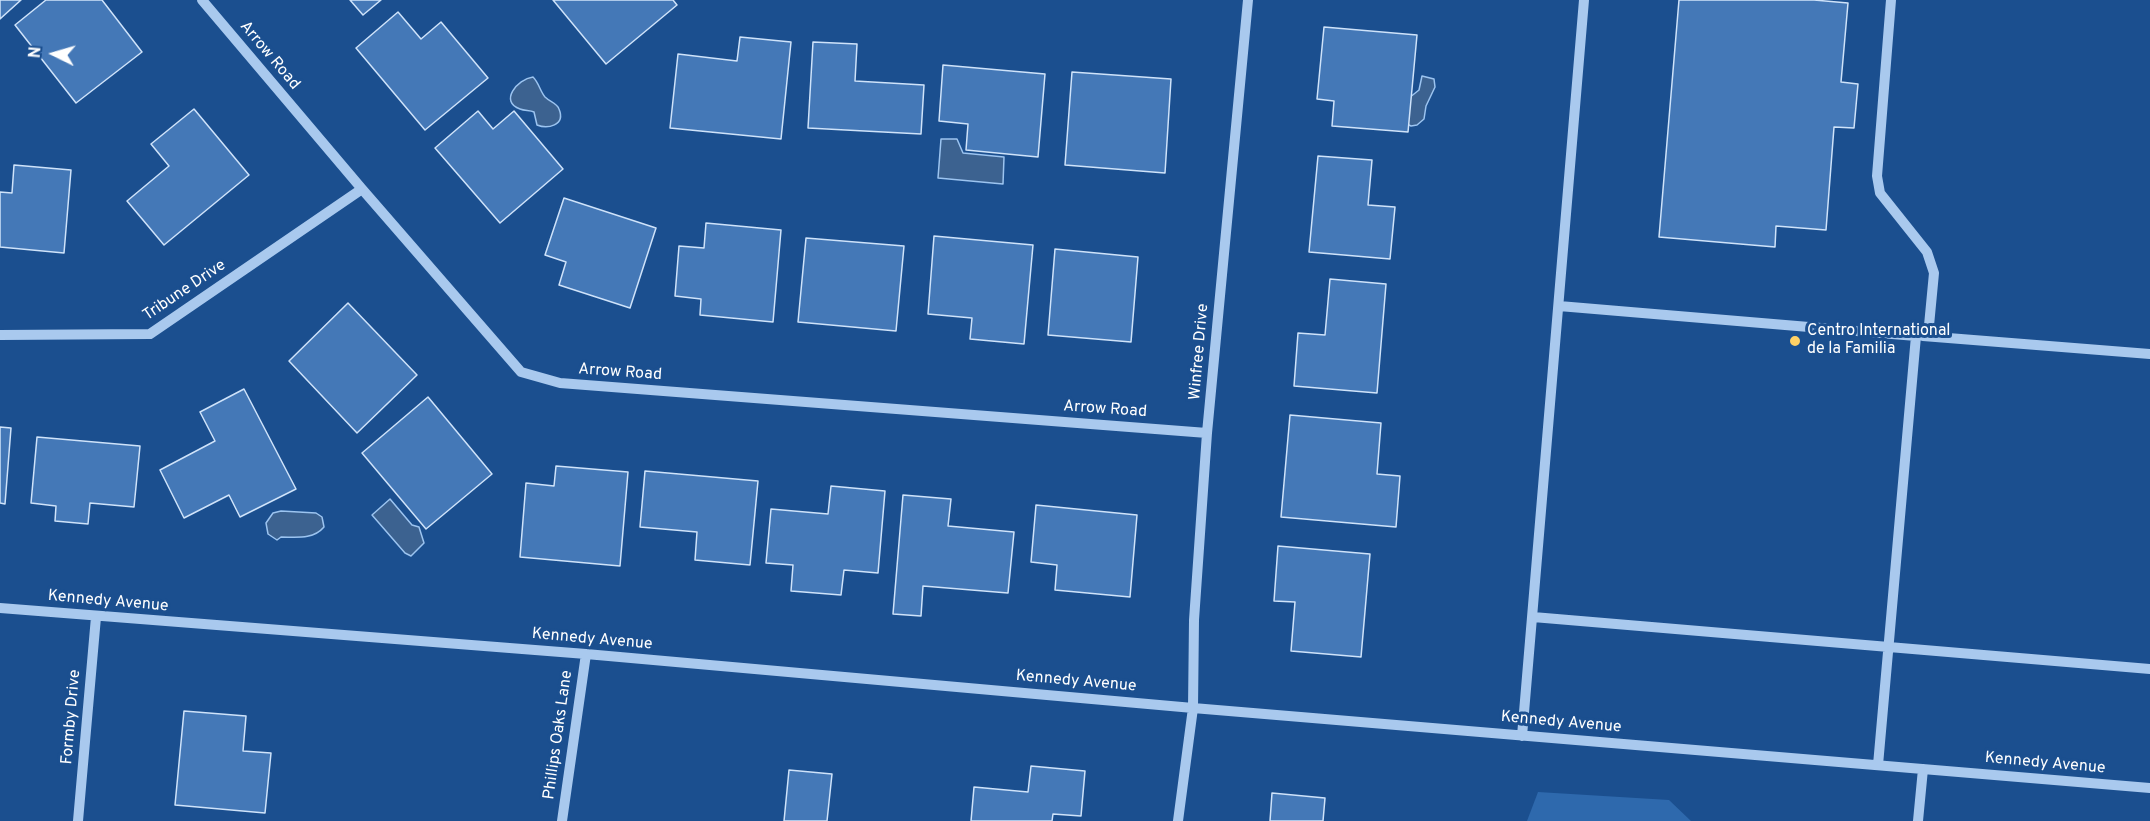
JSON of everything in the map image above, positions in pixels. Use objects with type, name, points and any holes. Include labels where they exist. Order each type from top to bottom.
[{"type":"street","name":"Arrow Road","points":[[202,0],[521,372],[560,383],[1208,433]]},
{"type":"street","name":"Winfree Drive","points":[[1178,821],[1193,708],[1194,620],[1208,433],[1248,0]]},
{"type":"street","points":[[1522,736],[1584,0]]},
{"type":"street","points":[[1892,0],[1877,176],[1880,193],[1927,252],[1934,273],[1928,336]]},
{"type":"street","name":"Tribune Drive","points":[[0,334],[150,334],[362,189]]},
{"type":"street","points":[[1559,306],[2150,354]]},
{"type":"street","points":[[1878,765],[1916,336]]},
{"type":"street","name":"Kennedy Avenue","points":[[0,609],[586,654],[1193,708],[2150,788]]},
{"type":"street","name":"Formby Drive","points":[[78,821],[96,616]]},
{"type":"street","points":[[1533,617],[2150,669]]},
{"type":"street","name":"Phillips Oaks Lane","points":[[562,821],[586,654]]},
{"type":"street","points":[[1918,821],[1923,769]]},
{"type":"shaded area","points":[[1422,76],[1434,79],[1435,87],[1426,106],[1424,119],[1417,125],[1411,126],[1405,123],[1404,102],[1419,90]]},
{"type":"shaded area","points":[[533,77],[545,97],[559,109],[560,119],[554,125],[546,127],[537,125],[534,112],[520,109],[511,101],[516,86]]},
{"type":"shaded area","points":[[941,139],[957,139],[963,153],[1004,157],[1003,184],[938,178]]},
{"type":"shaded area","points":[[390,499],[412,525],[419,527],[424,543],[411,556],[405,553],[372,515]]},
{"type":"shaded area","points":[[281,511],[316,513],[322,517],[324,527],[310,536],[281,537],[277,540],[268,534],[266,523],[273,513]]},
{"type":"shaded area","points":[[1538,792],[1669,800],[1691,821],[1527,821]]},
{"type":"building","points":[[0,0],[21,0],[0,19]]},
{"type":"building","points":[[46,0],[102,0],[142,52],[76,103],[15,25]]},
{"type":"building","points":[[350,0],[381,0],[363,15]]},
{"type":"building","points":[[553,0],[673,0],[677,5],[606,64]]},
{"type":"building","points":[[1679,0],[1814,0],[1848,3],[1841,82],[1858,84],[1854,128],[1834,127],[1826,230],[1776,226],[1775,247],[1659,237]]},
{"type":"building","points":[[398,12],[421,39],[441,22],[488,78],[425,130],[356,48]]},
{"type":"building","points":[[1324,27],[1417,35],[1408,132],[1332,126],[1334,101],[1317,99]]},
{"type":"building","points":[[740,37],[791,42],[781,139],[670,128],[678,54],[737,61]]},
{"type":"building","points":[[813,42],[857,44],[855,81],[924,85],[921,134],[808,128]]},
{"type":"building","points":[[943,65],[1045,74],[1038,157],[966,150],[968,124],[939,121]]},
{"type":"building","points":[[1072,72],[1171,79],[1165,173],[1065,165]]},
{"type":"building","points":[[194,109],[249,175],[164,245],[127,201],[169,166],[151,144]]},
{"type":"building","points":[[478,111],[493,129],[514,111],[563,169],[500,223],[435,148]]},
{"type":"building","points":[[1318,156],[1372,160],[1368,205],[1395,207],[1390,259],[1309,252]]},
{"type":"building","points":[[14,165],[71,170],[64,253],[0,247],[0,192],[12,193]]},
{"type":"building","points":[[564,198],[656,228],[630,308],[559,285],[566,262],[545,255]]},
{"type":"building","points":[[706,223],[781,230],[773,322],[700,315],[701,299],[675,296],[679,246],[704,248]]},
{"type":"building","points":[[934,236],[1033,245],[1024,344],[970,339],[972,318],[928,314]]},
{"type":"building","points":[[806,238],[904,246],[896,331],[798,322]]},
{"type":"building","points":[[1055,249],[1138,257],[1131,342],[1048,335]]},
{"type":"building","points":[[1330,279],[1386,284],[1377,393],[1294,386],[1298,333],[1325,335]]},
{"type":"building","points":[[348,303],[417,375],[357,433],[289,361]]},
{"type":"building","points":[[244,389],[296,489],[240,517],[229,495],[184,518],[160,470],[215,441],[200,412]]},
{"type":"building","points":[[428,397],[492,474],[426,529],[362,453]]},
{"type":"building","points":[[1290,415],[1381,423],[1377,474],[1400,476],[1396,527],[1281,517]]},
{"type":"building","points":[[0,427],[11,428],[5,504],[0,503]]},
{"type":"building","points":[[37,437],[140,446],[134,507],[90,503],[88,524],[55,521],[56,506],[31,503]]},
{"type":"building","points":[[556,466],[628,472],[620,566],[520,557],[526,483],[554,486]]},
{"type":"building","points":[[645,471],[758,481],[750,565],[695,560],[697,532],[640,527]]},
{"type":"building","points":[[831,486],[885,491],[878,573],[844,570],[841,595],[791,591],[793,565],[766,563],[771,509],[828,514]]},
{"type":"building","points":[[903,495],[951,499],[948,526],[1014,532],[1008,593],[923,586],[921,616],[893,614]]},
{"type":"building","points":[[1036,505],[1137,515],[1130,597],[1055,590],[1057,565],[1031,562]]},
{"type":"building","points":[[1278,546],[1370,554],[1361,657],[1291,651],[1295,602],[1274,601]]},
{"type":"building","points":[[184,711],[246,716],[243,751],[271,753],[265,813],[175,805]]},
{"type":"building","points":[[1031,766],[1085,771],[1081,816],[1053,814],[1052,821],[971,821],[974,787],[1028,792]]},
{"type":"building","points":[[789,770],[832,774],[827,821],[784,821]]},
{"type":"building","points":[[1272,793],[1325,798],[1323,821],[1270,821]]},
{"type":"place","name":"Centro International de la Familia","points":[[1795,341]]}]
